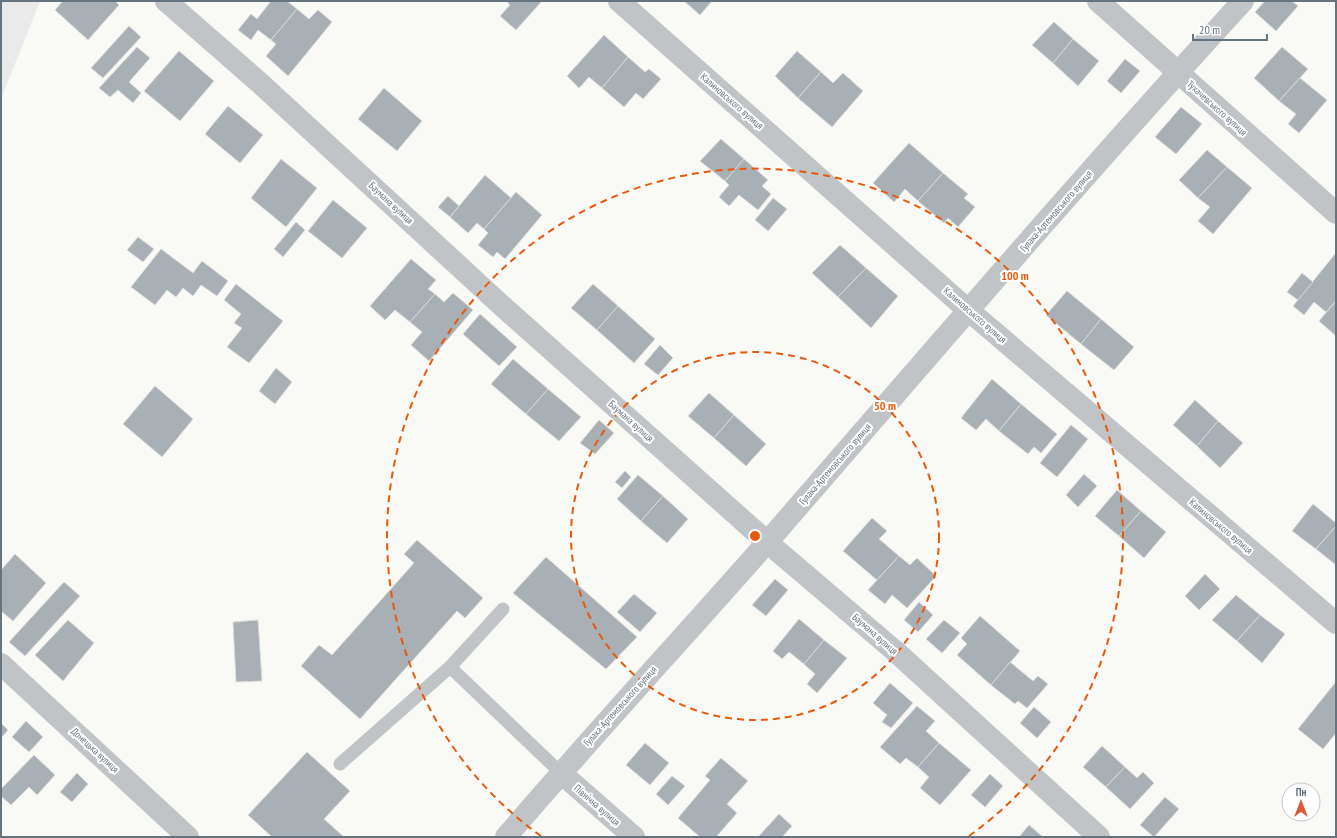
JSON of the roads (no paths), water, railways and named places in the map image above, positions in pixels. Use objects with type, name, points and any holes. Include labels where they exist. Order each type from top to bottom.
[{"type":"street","name":"Баумана вулиця","points":[[166,1],[261,84],[500,304],[767,542],[895,652],[1099,837]]},
{"type":"street","name":"Калиновського вулиця","points":[[619,1],[968,310],[1336,623]]},
{"type":"street","name":"Тухачевського вулиця","points":[[1098,1],[1336,213]]},
{"type":"street","name":"Гулака-Артемовського вулиця","points":[[506,837],[561,773],[767,542],[968,310],[1243,1]]},
{"type":"street","name":"Донецька вулиця","points":[[1,664],[188,837]]},
{"type":"street","name":"Північна вулиця","points":[[561,773],[634,837]]},
{"type":"lane","points":[[340,764],[450,667],[503,609]]},
{"type":"lane","points":[[450,667],[561,773]]}]
